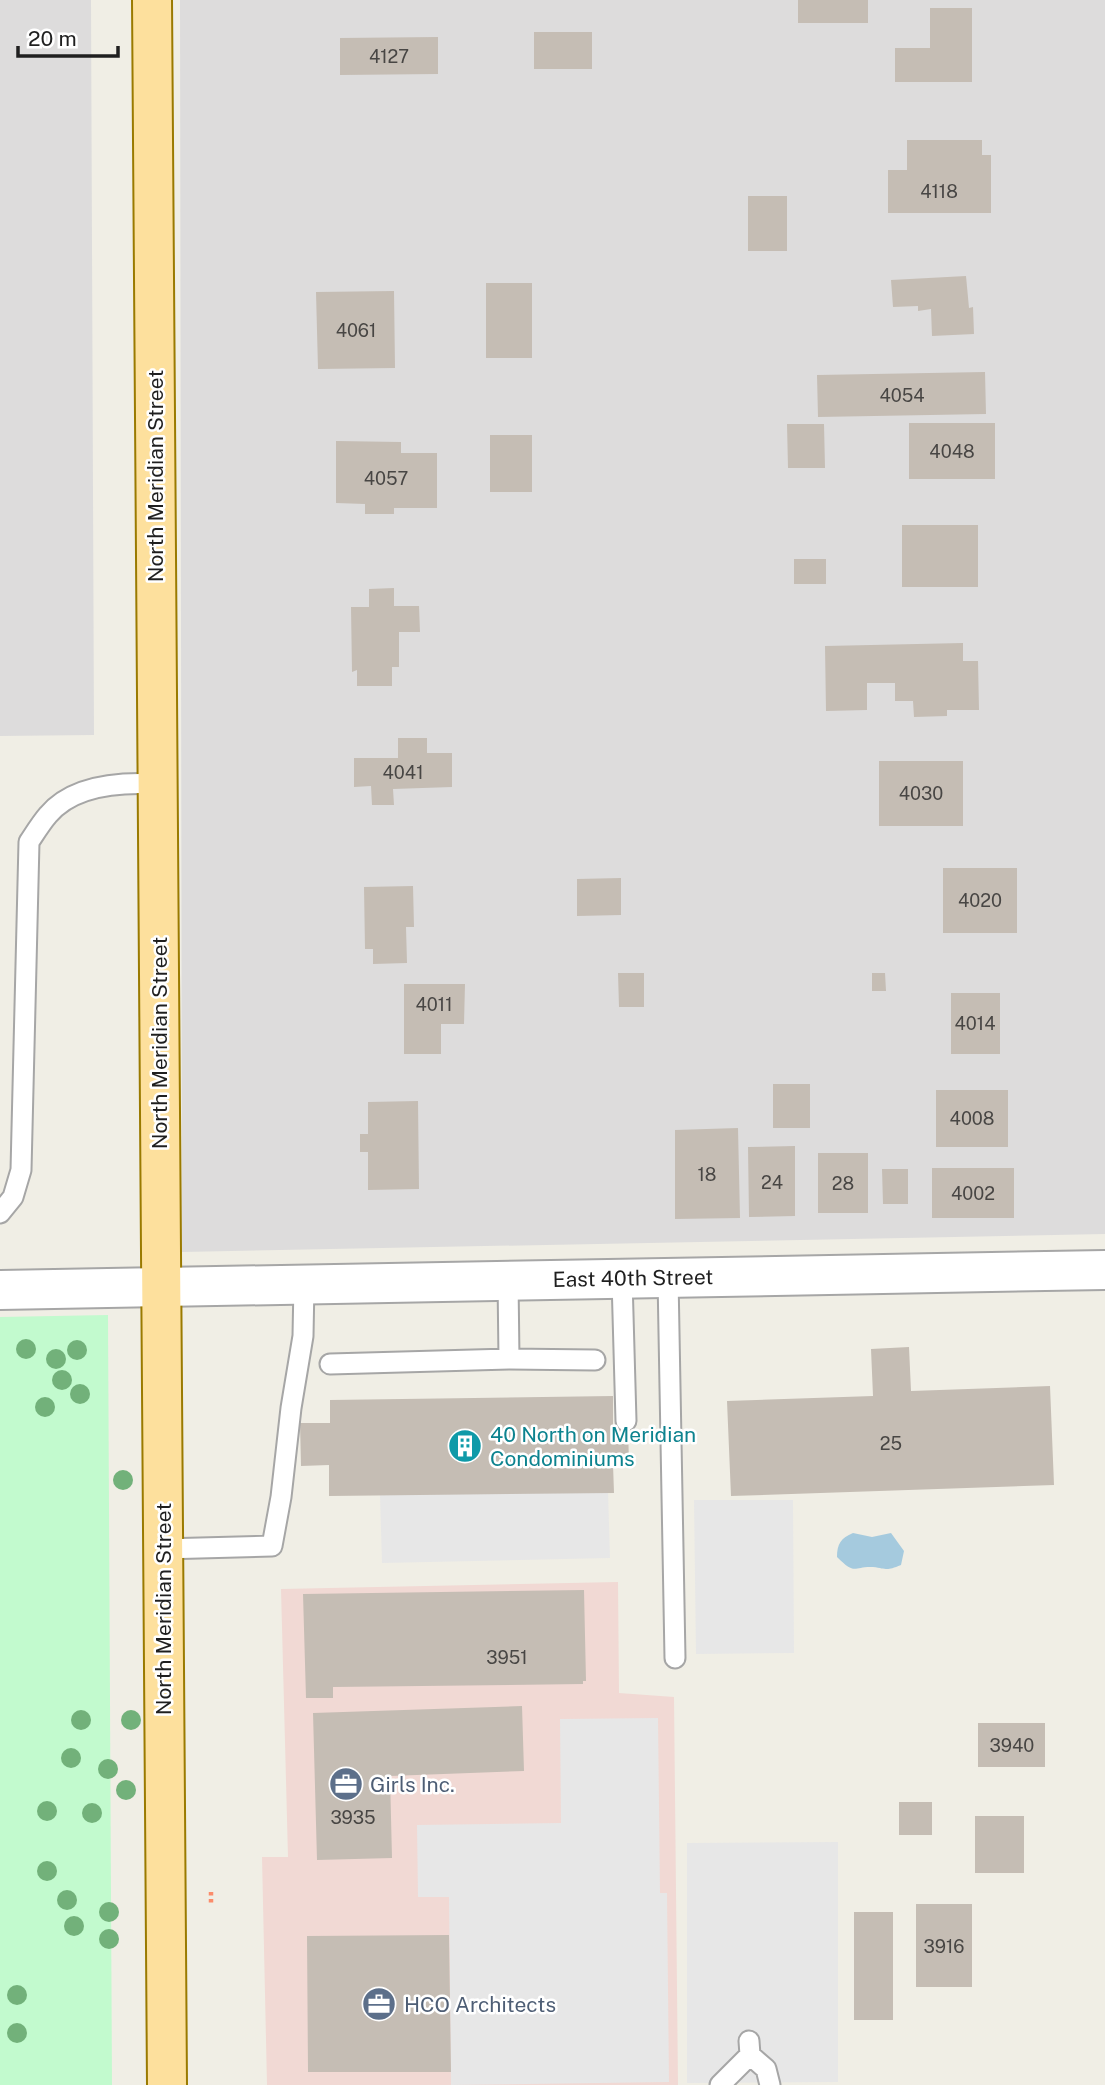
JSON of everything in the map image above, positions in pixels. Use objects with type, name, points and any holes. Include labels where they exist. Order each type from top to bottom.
[{"type":"main road","name":"North Meridian Street","points":[[152,0],[167,2085]]},
{"type":"street","name":"East 40th Street","points":[[0,1290],[1105,1270]]},
{"type":"lane","points":[[0,1213],[13,1197],[21,1170],[29,842],[49,813],[73,795],[125,782],[157,784]]},
{"type":"lane","points":[[668,1278],[675,1658]]},
{"type":"lane","points":[[622,1279],[626,1421]]},
{"type":"lane","points":[[508,1280],[509,1359]]},
{"type":"lane","points":[[162,1549],[272,1546],[303,1336],[304,1284]]},
{"type":"lane","points":[[330,1364],[509,1359],[595,1360]]},
{"type":"lane","points":[[720,2085],[749,2048],[766,2069],[770,2085]]},
{"type":"path","points":[[211,1892],[211,1905]]},
{"type":"shaded area","points":[[0,0],[91,0],[94,735],[0,736]]},
{"type":"shaded area","points":[[180,0],[1105,0],[1105,1234],[182,1252]]},
{"type":"shaded area","points":[[608,1491],[610,1558],[382,1563],[380,1495]]},
{"type":"shaded area","points":[[694,1500],[793,1500],[794,1653],[696,1654]]},
{"type":"shaded area","points":[[618,1582],[619,1693],[674,1697],[678,2085],[267,2085],[262,1857],[288,1857],[281,1589]]},
{"type":"shaded area","points":[[658,1718],[660,1893],[667,1893],[669,2082],[451,2085],[449,1897],[418,1897],[417,1825],[561,1823],[560,1719]]},
{"type":"shaded area","points":[[838,1842],[838,2082],[687,2083],[687,1843]]},
{"type":"green space","points":[[108,1315],[112,2085],[0,2085],[0,1317]]},
{"type":"water","points":[[853,1533],[872,1537],[891,1533],[904,1551],[901,1565],[887,1569],[855,1569],[848,1566],[837,1557],[837,1552],[845,1537]]},
{"type":"building","points":[[798,0],[868,0],[868,23],[798,23]]},
{"type":"building","points":[[930,8],[972,8],[972,82],[895,82],[895,48],[930,48]]},
{"type":"building","points":[[534,32],[592,32],[592,69],[534,69]]},
{"type":"building","points":[[438,37],[438,74],[340,75],[340,38]]},
{"type":"building","points":[[907,140],[982,140],[982,155],[991,155],[991,213],[888,213],[888,170],[907,170]]},
{"type":"building","points":[[748,196],[787,196],[787,251],[748,251]]},
{"type":"building","points":[[966,276],[969,308],[973,307],[974,334],[932,336],[931,309],[918,311],[918,306],[893,307],[891,280]]},
{"type":"building","points":[[486,283],[532,283],[532,358],[486,358]]},
{"type":"building","points":[[394,291],[395,368],[318,369],[316,292]]},
{"type":"building","points":[[985,372],[986,414],[818,417],[817,375]]},
{"type":"building","points":[[909,423],[995,423],[995,479],[909,479]]},
{"type":"building","points":[[787,424],[824,424],[825,468],[788,468]]},
{"type":"building","points":[[490,435],[532,435],[532,492],[490,492]]},
{"type":"building","points":[[336,441],[401,442],[401,453],[437,453],[437,508],[394,508],[394,514],[365,514],[365,504],[336,503]]},
{"type":"building","points":[[902,525],[978,525],[978,587],[902,587]]},
{"type":"building","points":[[794,559],[826,559],[826,584],[794,584]]},
{"type":"building","points":[[394,588],[394,606],[419,606],[420,632],[399,632],[399,667],[392,667],[392,686],[357,686],[357,670],[352,672],[351,607],[369,607],[369,589]]},
{"type":"building","points":[[963,643],[963,661],[978,661],[979,710],[947,710],[947,716],[914,717],[913,701],[895,701],[895,683],[867,683],[867,710],[826,711],[825,646]]},
{"type":"building","points":[[398,738],[427,738],[427,753],[452,753],[452,787],[393,789],[394,805],[372,805],[371,786],[354,787],[354,758],[398,758]]},
{"type":"building","points":[[879,761],[963,761],[963,826],[879,826]]},
{"type":"building","points":[[943,868],[1017,868],[1017,933],[943,933]]},
{"type":"building","points":[[621,878],[621,915],[577,916],[577,879]]},
{"type":"building","points":[[413,886],[414,927],[406,927],[407,963],[373,964],[373,949],[365,949],[364,887]]},
{"type":"building","points":[[618,973],[644,973],[644,1007],[619,1007]]},
{"type":"building","points":[[872,973],[885,973],[886,991],[872,991]]},
{"type":"building","points":[[404,984],[465,984],[464,1024],[441,1024],[441,1054],[404,1054]]},
{"type":"building","points":[[951,993],[1000,993],[1000,1054],[951,1054]]},
{"type":"building","points":[[773,1084],[810,1084],[810,1128],[773,1128]]},
{"type":"building","points":[[936,1090],[1008,1090],[1008,1147],[936,1147]]},
{"type":"building","points":[[418,1101],[419,1189],[368,1190],[368,1152],[360,1152],[360,1134],[368,1134],[368,1102]]},
{"type":"building","points":[[738,1128],[740,1218],[675,1219],[675,1130]]},
{"type":"building","points":[[795,1146],[795,1216],[749,1217],[748,1147]]},
{"type":"building","points":[[818,1153],[868,1153],[868,1213],[818,1213]]},
{"type":"building","points":[[932,1168],[1014,1168],[1014,1218],[932,1218]]},
{"type":"building","points":[[882,1169],[908,1169],[908,1204],[883,1204]]},
{"type":"building","points":[[909,1347],[911,1391],[1050,1386],[1054,1485],[731,1496],[727,1401],[873,1396],[871,1349]]},
{"type":"building","name":"40 North on Meridian Condominiums","points":[[613,1396],[613,1428],[628,1428],[629,1463],[613,1464],[614,1493],[329,1496],[329,1465],[301,1466],[300,1423],[330,1423],[330,1400]]},
{"type":"building","points":[[584,1590],[586,1681],[583,1681],[583,1684],[333,1687],[333,1698],[306,1698],[303,1594]]},
{"type":"building","points":[[522,1706],[524,1771],[390,1776],[392,1858],[317,1860],[313,1713]]},
{"type":"building","points":[[978,1723],[1045,1723],[1045,1767],[978,1767]]},
{"type":"building","points":[[899,1802],[932,1802],[932,1835],[899,1835]]},
{"type":"building","points":[[975,1816],[1024,1816],[1024,1873],[975,1873]]},
{"type":"building","points":[[916,1904],[972,1904],[972,1987],[916,1987]]},
{"type":"building","points":[[854,1912],[893,1912],[893,2020],[854,2020]]},
{"type":"building","name":"HCO Architects","points":[[449,1935],[451,2072],[308,2072],[307,1936]]},
{"type":"place","name":"40 North on Meridian Condominiums","points":[[465,1446]]},
{"type":"place","name":"Girls Inc.","points":[[346,1784]]},
{"type":"place","name":"HCO Architects","points":[[379,2004]]}]
